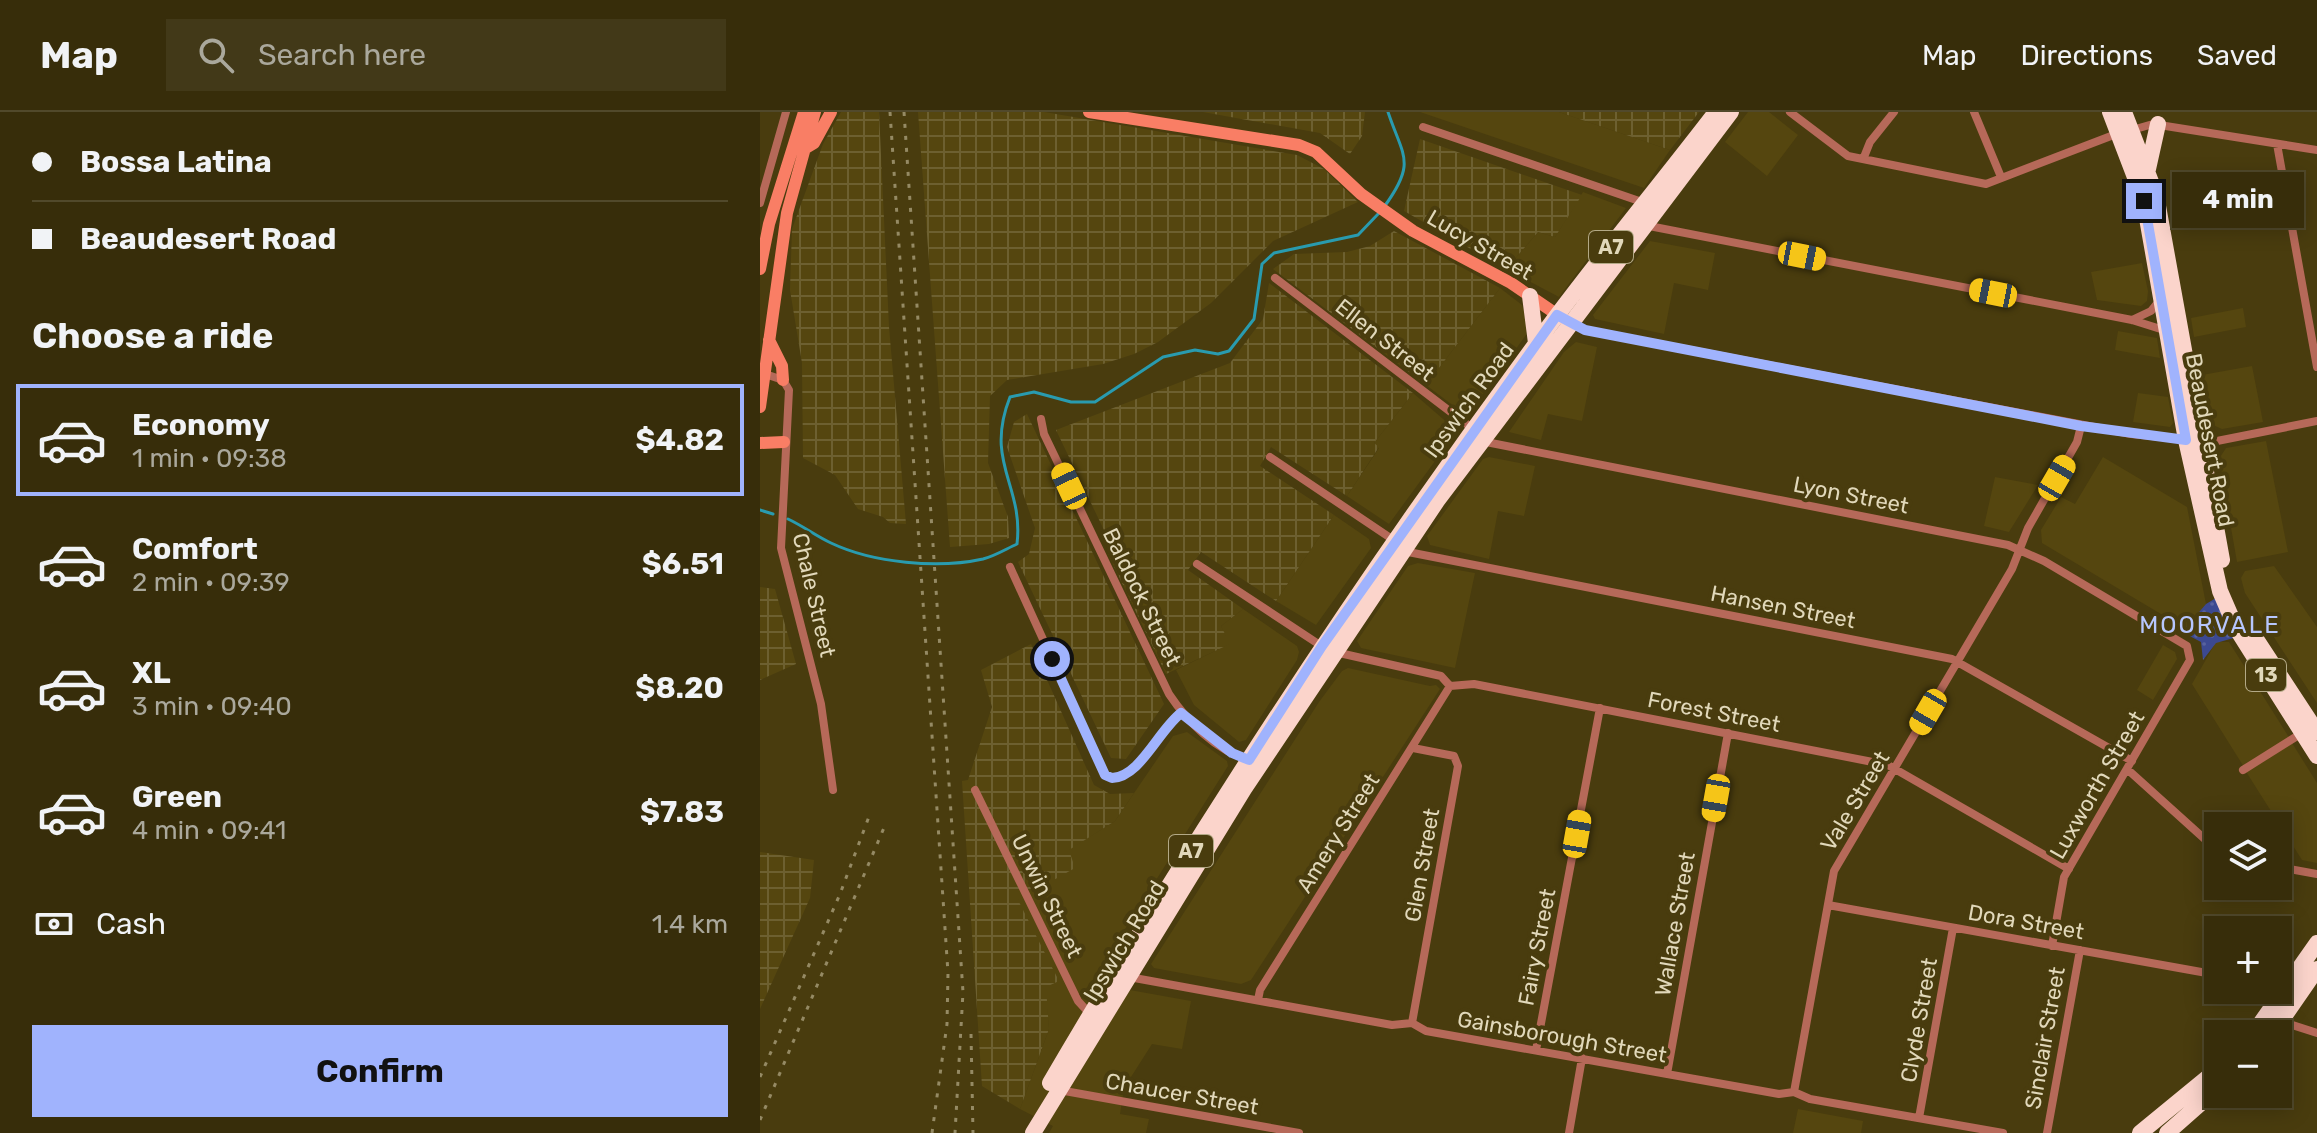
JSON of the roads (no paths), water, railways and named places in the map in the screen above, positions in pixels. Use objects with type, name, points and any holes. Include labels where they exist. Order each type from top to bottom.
[{"type":"highway","name":"Ipswich Road","points":[[1033,1133],[1121,975],[1249,760],[1477,435],[1716,112]]},
{"type":"highway","name":"Ipswich Road","points":[[1477,435],[1536,343],[1563,319],[1644,225],[1731,112]]},
{"type":"highway","name":"Beaudesert Road","points":[[2110,112],[2148,171],[2159,209],[2214,574],[2226,607],[2310,732],[2317,756]]},
{"type":"highway","name":"Beaudesert Road","points":[[2124,112],[2125,132],[2144,201],[2167,331],[2193,441]]},
{"type":"highway","points":[[2148,171],[2159,118]]},
{"type":"highway","points":[[1530,296],[1536,343]]},
{"type":"highway","name":"Ipswich Road","points":[[1021,1133],[1090,1014],[1121,975],[1239,796],[1328,649]]},
{"type":"highway","points":[[2292,983],[2317,943]]},
{"type":"highway","points":[[2292,988],[2317,969]]},
{"type":"highway","points":[[2140,1133],[2204,1080]]},
{"type":"highway","points":[[2174,1131],[2204,1102]]},
{"type":"main road","points":[[760,269],[769,224],[804,112]]},
{"type":"main road","points":[[760,407],[762,373],[787,213],[815,112]]},
{"type":"main road","points":[[804,149],[814,143],[831,112]]},
{"type":"main road","name":"Lucy Street","points":[[1089,112],[1299,145],[1316,152],[1393,217],[1530,296],[1563,319]]},
{"type":"main road","points":[[769,340],[782,366],[783,380]]},
{"type":"main road","points":[[760,443],[784,442]]},
{"type":"street","points":[[760,203],[786,112]]},
{"type":"street","points":[[1790,112],[1847,155],[1864,157],[1877,164],[1983,184],[2159,118],[2317,150]]},
{"type":"street","points":[[1864,157],[1870,142],[1894,112]]},
{"type":"street","points":[[1974,112],[2001,177]]},
{"type":"street","points":[[1423,127],[1646,203]]},
{"type":"street","points":[[2277,144],[2317,367]]},
{"type":"street","points":[[1644,225],[2132,320],[2167,331]]},
{"type":"street","name":"Ellen Street","points":[[1275,278],[1477,435]]},
{"type":"street","points":[[2132,320],[2151,311],[2162,296]]},
{"type":"street","points":[[1563,319],[1585,330],[2081,426],[2193,441],[2317,421]]},
{"type":"street","points":[[762,373],[783,380]]},
{"type":"street","name":"Chale Street","points":[[783,380],[790,392],[784,442],[782,555],[821,704],[833,790]]},
{"type":"street","name":"Baldock Street","points":[[1041,419],[1051,448],[1181,713],[1232,753],[1249,760]]},
{"type":"street","name":"Vale Street","points":[[1794,1092],[1837,866],[2021,550],[2025,534],[2077,442],[2081,426]]},
{"type":"street","name":"Lyon Street","points":[[1477,435],[1997,542],[2021,550],[2143,619],[2190,650]]},
{"type":"street","points":[[1270,457],[1399,546]]},
{"type":"street","name":"Hansen Street","points":[[1399,546],[1958,661],[2129,765],[2204,837]]},
{"type":"street","points":[[1197,564],[1328,649]]},
{"type":"street","points":[[1010,567],[1105,775],[1112,778],[1130,773],[1158,734],[1181,713]]},
{"type":"street","name":"Forest Street","points":[[1328,649],[1441,676],[1450,686],[1474,684],[1896,768],[2069,869]]},
{"type":"street","name":"Luxworth Street","points":[[2052,946],[2061,889],[2069,869],[2190,660],[2190,650]]},
{"type":"street","name":"Amery Street","points":[[1258,1000],[1260,990],[1450,686]]},
{"type":"street","name":"Fairy Street","points":[[1536,1050],[1600,708]]},
{"type":"street","points":[[2243,770],[2310,732]]},
{"type":"street","name":"Wallace Street","points":[[1667,1074],[1728,733]]},
{"type":"street","name":"Glen Street","points":[[1412,1023],[1458,766],[1454,756],[1413,748]]},
{"type":"street","name":"Unwin Street","points":[[975,790],[1078,1001],[1090,1014]]},
{"type":"street","points":[[2292,870],[2317,874]]},
{"type":"street","name":"Dora Street","points":[[1828,905],[2204,972]]},
{"type":"street","name":"Clyde Street","points":[[1919,1118],[1953,928]]},
{"type":"street","name":"Sinclair Street","points":[[2047,1133],[2080,950]]},
{"type":"street","name":"Gainsborough Street","points":[[1121,975],[1392,1025],[1412,1023],[1426,1031],[1779,1094],[1794,1092],[1810,1099],[2003,1133]]},
{"type":"street","points":[[2292,1027],[2317,1033]]},
{"type":"street","points":[[1569,1133],[1582,1058]]},
{"type":"street","name":"Chaucer Street","points":[[1059,1090],[1299,1133]]},
{"type":"waterway","points":[[1384,207],[1401,180],[1404,169],[1402,150],[1388,112]]},
{"type":"waterway","points":[[788,519],[848,550],[906,562],[965,562],[987,558],[1017,544],[1018,523],[1001,440],[1010,397],[1034,392],[1071,402],[1095,402],[1163,357],[1195,350],[1218,354],[1229,351],[1254,319],[1262,264],[1274,253],[1358,235],[1379,213]]},
{"type":"waterway","points":[[760,510],[773,514]]},
{"type":"railway","points":[[890,112],[948,973],[947,1024],[932,1133]]},
{"type":"railway","points":[[904,112],[963,992],[955,1133]]},
{"type":"railway","points":[[760,1077],[840,894],[870,814]]},
{"type":"railway","points":[[760,1120],[886,823]]},
{"type":"railway","points":[[971,1034],[973,1133]]},
{"type":"district","name":"MOORVALE","points":[[2210,625]]}]
